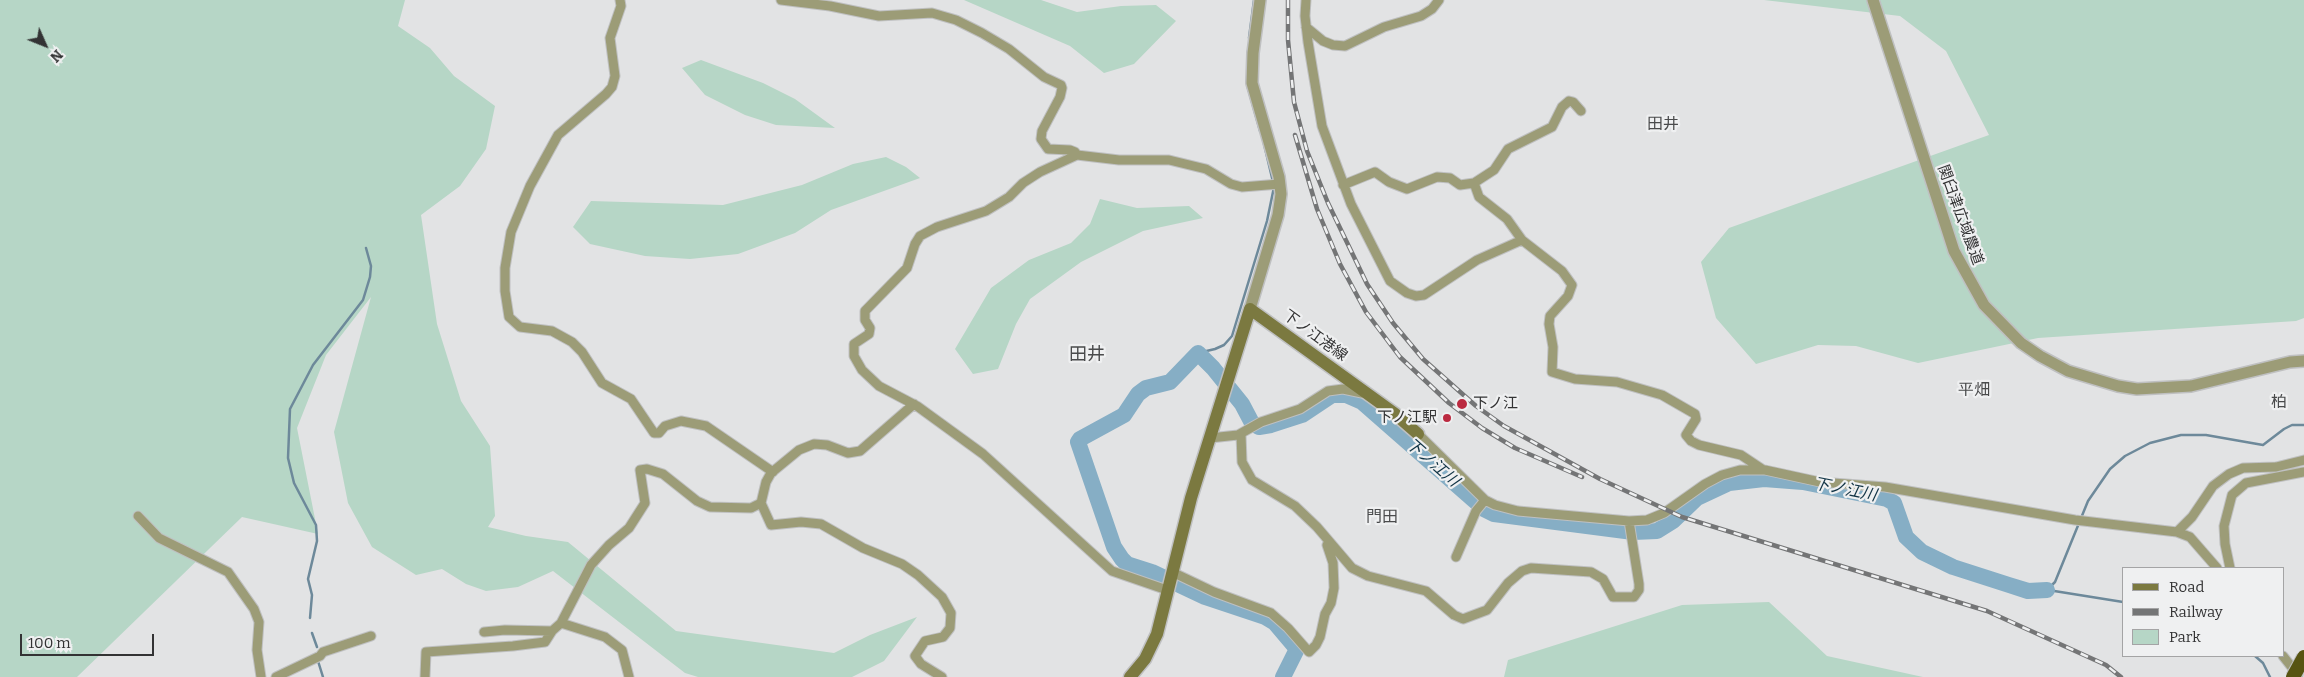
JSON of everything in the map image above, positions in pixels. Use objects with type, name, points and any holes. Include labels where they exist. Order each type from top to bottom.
[{"type":"highway","points":[[2293,677],[2304,657]]},
{"type":"main road","points":[[1130,677],[1145,659],[1160,624],[1167,590],[1210,438],[1250,309]]},
{"type":"main road","name":"下ノ江港線","points":[[1250,309],[1372,397],[1418,434]]},
{"type":"street","points":[[620,0],[621,6],[610,38],[615,76],[612,87],[558,135],[530,186],[511,232],[505,268],[505,292],[509,317],[520,327],[552,331],[572,342],[582,352],[602,383],[631,399],[654,433],[659,433],[665,426],[681,421],[706,426],[773,472]]},
{"type":"street","points":[[781,0],[830,6],[879,16],[932,13],[956,20],[982,33],[1009,49],[1044,77],[1061,85],[1060,97],[1042,131],[1041,139],[1048,149],[1070,150],[1078,155]]},
{"type":"street","points":[[1250,309],[1281,200],[1275,184],[1252,83],[1253,53],[1260,0]]},
{"type":"street","points":[[1306,0],[1306,27],[1320,119],[1343,185],[1385,275],[1392,283],[1411,295],[1420,296],[1428,294],[1477,260],[1522,240]]},
{"type":"street","points":[[1306,27],[1322,41],[1333,45],[1345,46],[1384,27],[1421,16],[1429,12],[1439,0]]},
{"type":"street","name":"関臼津広域農道","points":[[1873,0],[1954,251],[1984,305],[2020,342],[2040,356],[2068,371],[2118,386],[2137,388],[2191,386],[2290,362],[2304,361]]},
{"type":"street","points":[[1343,185],[1374,172],[1389,182],[1407,188],[1437,177],[1450,178],[1462,186],[1474,183],[1494,170],[1508,149],[1528,137],[1550,129],[1562,107],[1569,101],[1573,102],[1580,111]]},
{"type":"street","points":[[1167,590],[1112,571],[983,454],[914,404],[879,386],[862,370],[854,356],[854,344],[869,334],[870,328],[865,320],[864,311],[907,268],[915,244],[920,236],[937,227],[986,211],[1009,197],[1023,183],[1040,172],[1078,155],[1119,160],[1169,160],[1206,169],[1237,186],[1254,188],[1275,184]]},
{"type":"street","points":[[1474,183],[1479,197],[1507,219],[1522,240],[1562,271],[1572,285],[1568,296],[1550,316],[1549,324],[1553,347],[1552,372],[1575,378],[1624,383],[1662,395],[1695,414],[1696,420],[1686,432],[1686,437],[1690,441],[1741,455],[1762,470]]},
{"type":"street","points":[[1210,438],[1227,438],[1241,434],[1257,424],[1300,410],[1323,393],[1333,389],[1353,390],[1372,397]]},
{"type":"street","points":[[914,404],[860,451],[848,453],[827,445],[814,444],[799,450],[773,472],[766,482],[762,503],[772,524],[801,522],[820,524],[863,548],[902,564],[918,575],[942,597],[950,614],[950,628],[943,637],[925,641],[916,656],[921,664],[942,677]]},
{"type":"street","points":[[1241,434],[1242,462],[1252,480],[1295,506],[1324,535],[1342,560],[1357,572],[1426,591],[1463,619],[1487,610],[1508,583],[1522,571],[1531,568],[1591,572],[1603,579],[1613,597],[1634,597],[1639,590],[1639,584],[1630,523]]},
{"type":"street","points":[[1418,434],[1482,504],[1491,504],[1518,511],[1630,523],[1647,520],[1664,513],[1704,484],[1722,475],[1740,470],[1762,470],[1820,482],[1885,487],[2079,521],[2177,532],[2190,537],[2216,567]]},
{"type":"street","points":[[2177,532],[2192,517],[2213,486],[2229,474],[2243,468],[2276,467],[2304,460]]},
{"type":"street","points":[[425,677],[426,652],[544,642],[552,631],[562,623],[591,565],[609,545],[629,528],[645,503],[640,470],[647,469],[663,474],[697,501],[710,507],[751,508],[762,503]]},
{"type":"street","points":[[2230,567],[2225,544],[2224,526],[2232,495],[2246,483],[2304,472]]},
{"type":"street","points":[[1456,557],[1482,504]]},
{"type":"street","points":[[138,516],[159,538],[228,572],[249,601],[259,622],[258,650],[261,677]]},
{"type":"street","points":[[1172,572],[1214,592],[1271,613],[1288,628],[1309,652],[1320,637],[1325,614],[1331,603],[1334,588],[1333,563],[1324,535]]},
{"type":"street","points":[[562,623],[605,637],[622,650],[629,677]]},
{"type":"street","points":[[484,632],[513,630],[552,631]]},
{"type":"street","points":[[276,677],[320,656],[323,652],[371,636]]},
{"type":"street","points":[[2284,657],[2299,677]]},
{"type":"green space","points":[[0,0],[405,0],[398,26],[430,48],[454,76],[495,106],[486,149],[460,186],[421,215],[437,324],[461,401],[490,446],[495,516],[488,527],[526,536],[568,542],[676,631],[834,653],[870,635],[917,617],[884,661],[852,677],[698,677],[685,673],[553,571],[518,587],[486,591],[466,584],[442,569],[416,575],[372,547],[348,503],[334,432],[371,297],[326,355],[297,428],[318,534],[242,517],[77,677],[0,677]]},
{"type":"green space","points":[[964,0],[1041,0],[1077,12],[1121,6],[1156,5],[1176,21],[1134,64],[1104,73],[1070,46]]},
{"type":"green space","points":[[1764,0],[2304,0],[2304,318],[2296,321],[2038,338],[1918,363],[1856,346],[1818,345],[1756,364],[1716,318],[1701,262],[1729,228],[1989,135],[1946,51],[1900,16]]},
{"type":"green space","points":[[701,60],[763,83],[795,99],[835,128],[776,125],[745,115],[705,95],[682,68]]},
{"type":"green space","points":[[886,157],[906,167],[920,178],[831,210],[795,233],[738,254],[690,259],[645,256],[590,244],[573,227],[591,201],[723,205],[802,185],[853,164]]},
{"type":"green space","points":[[1100,199],[1137,208],[1189,206],[1203,218],[1143,231],[1081,262],[1030,299],[1016,324],[998,369],[973,374],[955,349],[991,288],[1029,260],[1071,243],[1090,224]]},
{"type":"green space","points":[[1769,602],[1827,656],[1923,677],[1504,677],[1508,660],[1682,605]]},
{"type":"waterway","points":[[1249,38],[1254,0]]},
{"type":"waterway","points":[[1247,83],[1248,51]]},
{"type":"waterway","points":[[1248,88],[1260,131]]},
{"type":"waterway","points":[[1264,144],[1273,182]]},
{"type":"waterway","points":[[1198,353],[1224,345],[1232,336],[1267,221],[1274,187]]},
{"type":"waterway","points":[[310,618],[312,595],[308,579],[317,541],[316,525],[294,483],[288,458],[290,409],[313,365],[363,300],[370,277],[371,266],[366,248]]},
{"type":"waterway","name":"下ノ江川","points":[[1283,677],[1297,649],[1275,623],[1265,617],[1205,597],[1152,572],[1127,564],[1122,559],[1114,547],[1078,442],[1080,439],[1124,415],[1138,394],[1146,388],[1170,382],[1198,353],[1213,368],[1242,404],[1252,423],[1259,427],[1302,415],[1332,395],[1346,395],[1362,402],[1484,509],[1494,514],[1633,532],[1657,531],[1673,521],[1697,498],[1729,483],[1764,479],[1803,482],[1887,499],[1894,503],[1906,537],[1922,552],[1953,567],[2028,591],[2047,590]]},
{"type":"waterway","points":[[2047,590],[2055,582],[2088,501],[2110,469],[2125,456],[2150,443],[2181,435],[2206,435],[2263,445],[2292,425],[2304,425]]},
{"type":"waterway","points":[[2048,590],[2122,602]]},
{"type":"waterway","points":[[312,633],[317,647]]},
{"type":"waterway","points":[[2256,657],[2263,663],[2270,677]]},
{"type":"waterway","points":[[318,661],[323,677]]},
{"type":"railway","points":[[1288,0],[1288,40],[1294,102],[1307,151],[1328,203],[1367,284],[1393,323],[1423,359],[1476,406],[1504,426],[1600,479],[1682,517],[1987,611],[2106,665],[2121,677]]},
{"type":"railway","points":[[1295,135],[1317,209],[1340,264],[1366,312],[1400,357],[1449,403],[1482,428],[1515,448],[1582,477]]},
{"type":"place","name":"下ノ江","points":[[1462,404]]},
{"type":"place","name":"下ノ江駅","points":[[1447,418]]},
{"type":"district","name":"田井","points":[[1663,125]]},
{"type":"district","name":"田井","points":[[1087,355]]},
{"type":"district","name":"平畑","points":[[1974,391]]},
{"type":"district","name":"柏","points":[[2279,403]]},
{"type":"district","name":"門田","points":[[1382,518]]}]
